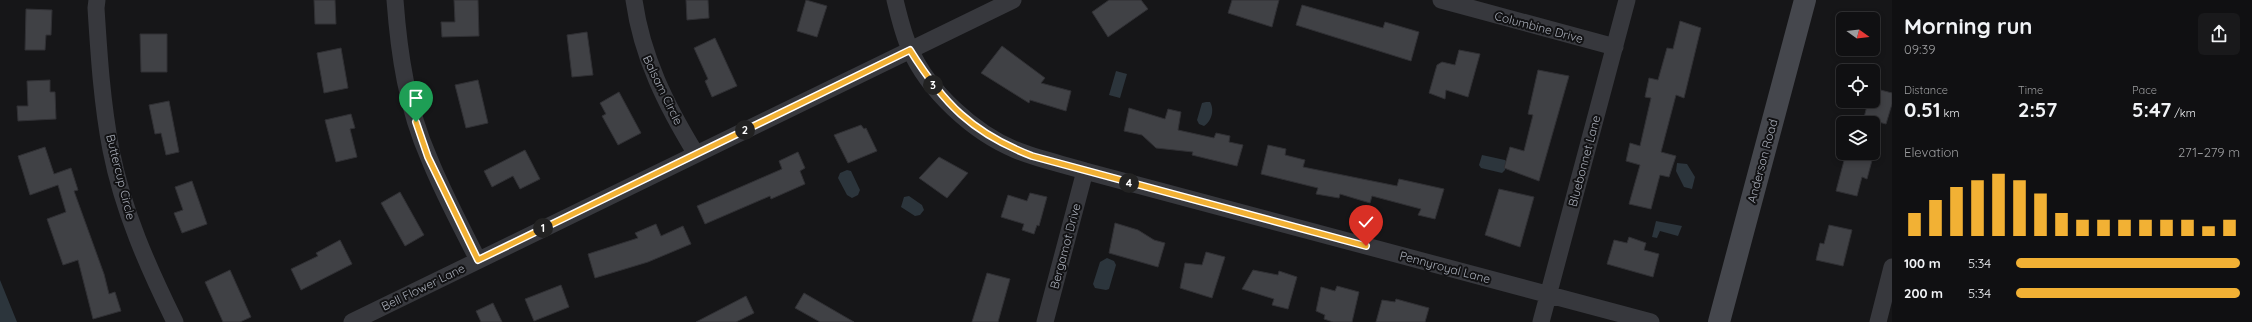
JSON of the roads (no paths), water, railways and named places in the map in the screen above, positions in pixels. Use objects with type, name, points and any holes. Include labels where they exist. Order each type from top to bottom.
[{"type":"street","name":"Buttercup Circle","points":[[97,0],[96,8],[100,71],[112,151],[127,210],[142,250],[175,322]]},
{"type":"street","points":[[395,0],[397,34],[404,74],[416,122],[428,157],[478,260]]},
{"type":"street","name":"Balsam Circle","points":[[634,0],[638,27],[650,66],[669,107],[696,154]]},
{"type":"street","name":"Pennyroyal Lane","points":[[895,0],[910,50],[930,82],[950,106],[980,131],[1014,149],[1085,171],[1651,322]]},
{"type":"street","name":"Bell Flower Lane","points":[[352,322],[1013,0]]},
{"type":"street","name":"Columbine Drive","points":[[1441,0],[1615,47]]},
{"type":"street","name":"Bluebonnet Lane","points":[[1541,322],[1627,0]]},
{"type":"street","name":"Anderson Road","points":[[1719,322],[1805,0]]},
{"type":"street","name":"Bergamot Drive","points":[[1045,322],[1085,171]]},
{"type":"street","points":[[1878,322],[1892,267]]}]
